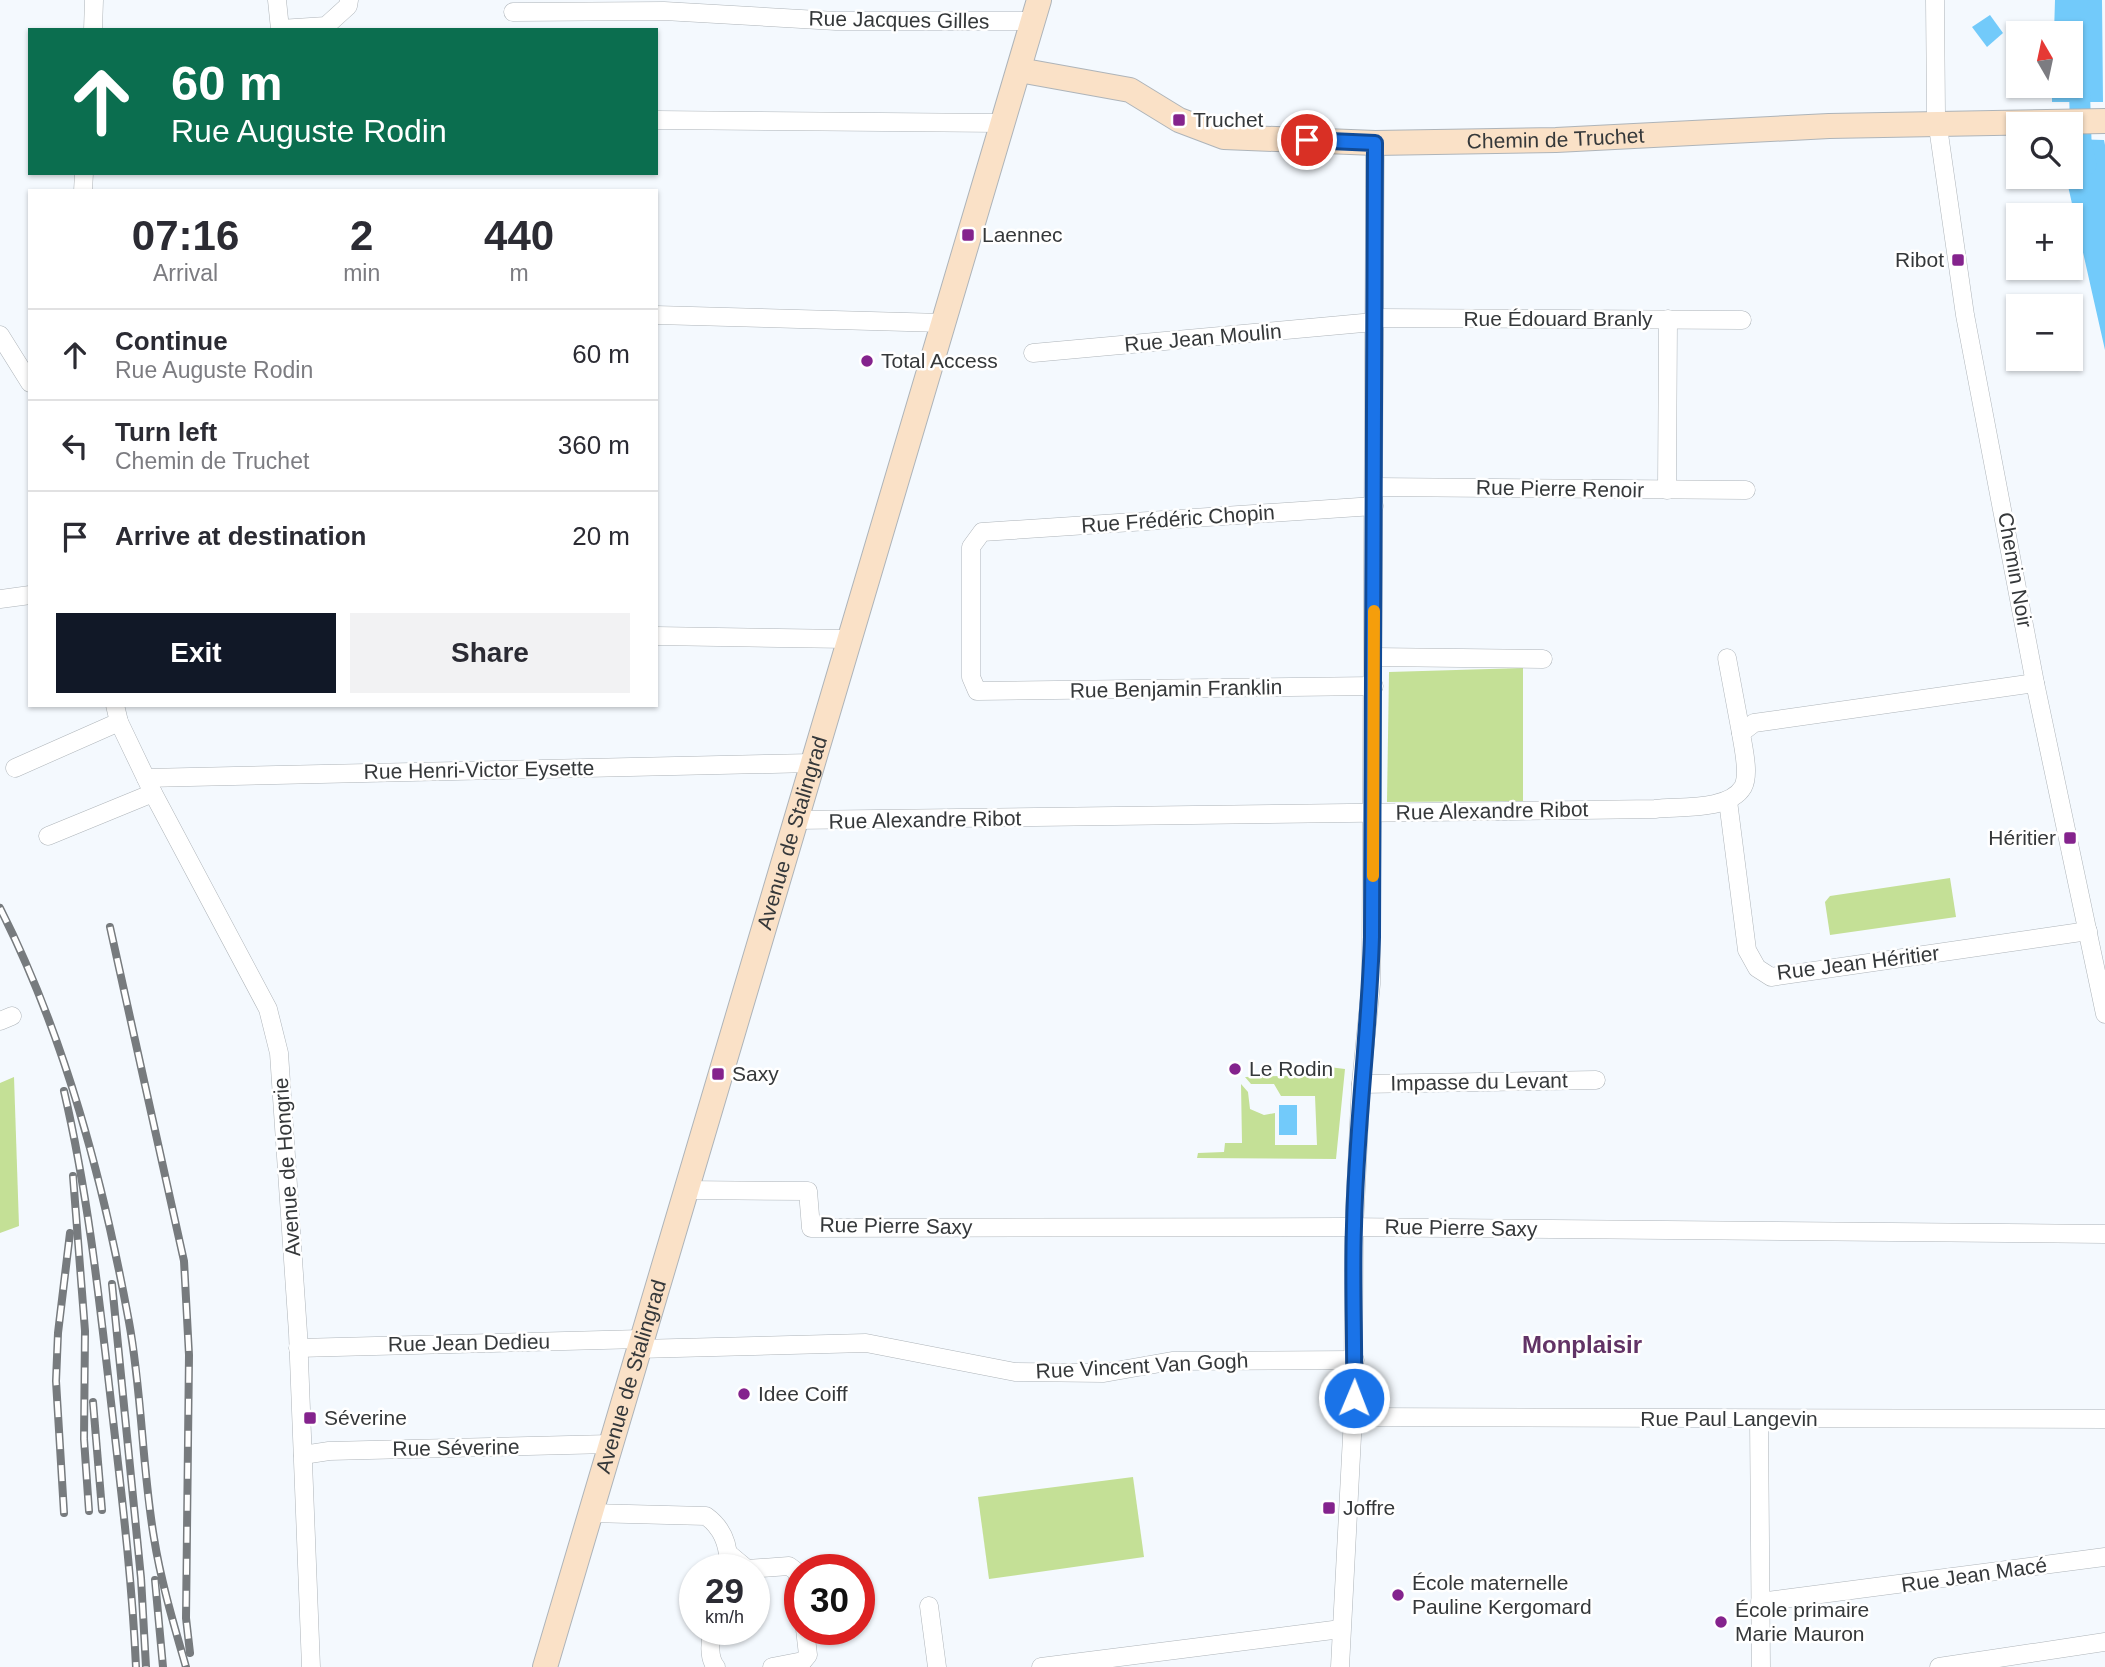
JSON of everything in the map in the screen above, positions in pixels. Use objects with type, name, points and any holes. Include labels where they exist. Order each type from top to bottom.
[{"type":"main road","name":"Avenue de Stalingrad","points":[[545,1667],[684,1190],[1036,10]]},
{"type":"main road","name":"Chemin de Truchet","points":[[1019,70],[1130,90],[1179,120],[1224,137],[1375,143],[1556,140],[1940,123],[2105,121]]},
{"type":"street","points":[[93,28],[94,0]]},
{"type":"street","points":[[278,0],[280,28]]},
{"type":"street","points":[[295,28],[326,26],[348,6],[349,0]]},
{"type":"street","name":"Chemin Noir","points":[[1935,0],[1936,113],[1940,123],[1965,315],[2035,682],[2105,1014]]},
{"type":"street","name":"Rue Jacques Gilles","points":[[513,12],[664,12],[836,21],[1036,10]]},
{"type":"street","points":[[658,120],[1002,123]]},
{"type":"street","points":[[1340,1667],[1353,1417],[1354,1227],[1361,1084],[1370,996],[1374,686],[1375,143]]},
{"type":"street","points":[[658,315],[943,323]]},
{"type":"street","points":[[1667,490],[1668,319]]},
{"type":"street","name":"Rue Édouard Branly","points":[[1374,320],[1742,320]]},
{"type":"street","name":"Rue Jean Moulin","points":[[1033,353],[1374,320]]},
{"type":"street","points":[[0,335],[28,380]]},
{"type":"street","name":"Rue Pierre Renoir","points":[[1374,487],[1746,490]]},
{"type":"street","name":"Rue Frédéric Chopin","points":[[977,691],[971,677],[971,547],[982,532],[1374,506]]},
{"type":"street","points":[[0,599],[28,595]]},
{"type":"street","points":[[658,636],[848,639]]},
{"type":"street","points":[[1374,657],[1543,659]]},
{"type":"street","points":[[1727,658],[1745,771],[1744,786],[1728,801]]},
{"type":"street","points":[[1741,733],[1754,723],[2035,682]]},
{"type":"street","name":"Rue Benjamin Franklin","points":[[977,691],[1374,686]]},
{"type":"street","points":[[15,768],[117,714]]},
{"type":"street","name":"Avenue de Hongrie","points":[[117,714],[149,786],[268,1009],[279,1052],[298,1348],[311,1667]]},
{"type":"street","name":"Rue Henri-Victor Eysette","points":[[149,786],[812,763]]},
{"type":"street","points":[[48,836],[149,786]]},
{"type":"street","name":"Rue Jean Héritier","points":[[1728,801],[1747,950],[1756,968],[1771,977],[2088,931]]},
{"type":"street","name":"Rue Alexandre Ribot","points":[[795,820],[1655,809],[1728,801]]},
{"type":"street","name":"Impasse du Levant","points":[[1361,1084],[1596,1080]]},
{"type":"street","name":"Rue Pierre Saxy","points":[[684,1190],[808,1191],[811,1228],[1354,1227],[2105,1234]]},
{"type":"street","name":"Rue Vincent Van Gogh","points":[[640,1344],[866,1343],[1015,1372],[1104,1373],[1172,1361],[1354,1360]]},
{"type":"street","name":"Rue Jean Dedieu","points":[[298,1348],[640,1344]]},
{"type":"street","name":"Rue Paul Langevin","points":[[1353,1417],[2105,1419]]},
{"type":"street","points":[[1759,1419],[1760,1667]]},
{"type":"street","name":"Rue Séverine","points":[[303,1455],[329,1451],[610,1444]]},
{"type":"street","points":[[590,1513],[706,1516],[718,1525],[727,1554]]},
{"type":"street","name":"Rue Jean Macé","points":[[1760,1602],[2105,1558]]},
{"type":"street","points":[[929,1606],[937,1667]]},
{"type":"street","points":[[1041,1667],[1341,1629]]},
{"type":"street","points":[[1939,1667],[2105,1642]]},
{"type":"street","points":[[711,1645],[712,1663],[716,1667]]},
{"type":"street","points":[[772,1667],[803,1661],[808,1655],[807,1645]]},
{"type":"green space","points":[[1523,668],[1523,801],[1387,802],[1389,672]]},
{"type":"green space","points":[[1950,878],[1956,917],[1830,935],[1825,902],[1830,896]]},
{"type":"green space","points":[[1321,1066],[1345,1069],[1336,1159],[1197,1158],[1198,1153],[1224,1152],[1225,1143],[1242,1143],[1241,1084],[1248,1092],[1250,1109],[1264,1115],[1275,1113],[1275,1145],[1317,1145],[1315,1096],[1281,1096],[1274,1084],[1251,1084],[1245,1077],[1319,1075]]},
{"type":"green space","points":[[14,1077],[19,1226],[0,1233],[0,1083]]},
{"type":"green space","points":[[1133,1477],[1144,1557],[989,1579],[978,1497]]},
{"type":"water","points":[[2055,0],[2102,0],[2103,102],[2052,102],[2052,98],[2083,98],[2083,21],[2054,21]]},
{"type":"water","points":[[1990,15],[2003,33],[1987,47],[1972,27]]},
{"type":"water","points":[[2083,139],[2104,140],[2105,350],[2083,252],[2083,203],[2072,203],[2069,189],[2083,189]]},
{"type":"water","points":[[1279,1105],[1297,1105],[1297,1135],[1279,1135]]},
{"type":"waterway","points":[[2080,98],[2081,140],[2086,165]]},
{"type":"railway","points":[[0,908],[23,957],[63,1058],[107,1216],[133,1349],[154,1538],[186,1667]]},
{"type":"railway","points":[[110,927],[184,1261],[189,1355],[186,1618],[190,1653]]},
{"type":"railway","points":[[64,1091],[80,1168],[97,1285],[126,1534],[136,1667]]},
{"type":"railway","points":[[73,1176],[85,1331],[84,1439],[89,1511]]},
{"type":"railway","points":[[64,1513],[56,1381],[58,1333],[70,1233]]},
{"type":"railway","points":[[112,1284],[141,1578],[146,1667]]},
{"type":"railway","points":[[93,1402],[102,1510]]},
{"type":"railway","points":[[155,1580],[163,1667]]},
{"type":"slow traffic","points":[[1373,876],[1374,611]]},
{"type":"place","name":"Truchet","points":[[1179,120]]},
{"type":"place","name":"Laennec","points":[[968,235]]},
{"type":"place","name":"Ribot","points":[[1958,260]]},
{"type":"place","name":"Total Access","points":[[867,361]]},
{"type":"place","name":"Héritier","points":[[2070,838]]},
{"type":"place","name":"Le Rodin","points":[[1235,1069]]},
{"type":"place","name":"Saxy","points":[[718,1074]]},
{"type":"place","name":"Idee Coiff","points":[[744,1394]]},
{"type":"place","name":"Séverine","points":[[310,1418]]},
{"type":"place","name":"Joffre","points":[[1329,1508]]},
{"type":"place","name":"École maternelle Pauline Kergomard","points":[[1398,1595]]},
{"type":"place","name":"École primaire Marie Mauron","points":[[1721,1622]]},
{"type":"district","name":"Monplaisir","points":[[1582,1345]]},
{"type":"route","points":[[1307,140],[1375,143],[1375,701],[1372,937],[1354,1227],[1354,1398]]}]
